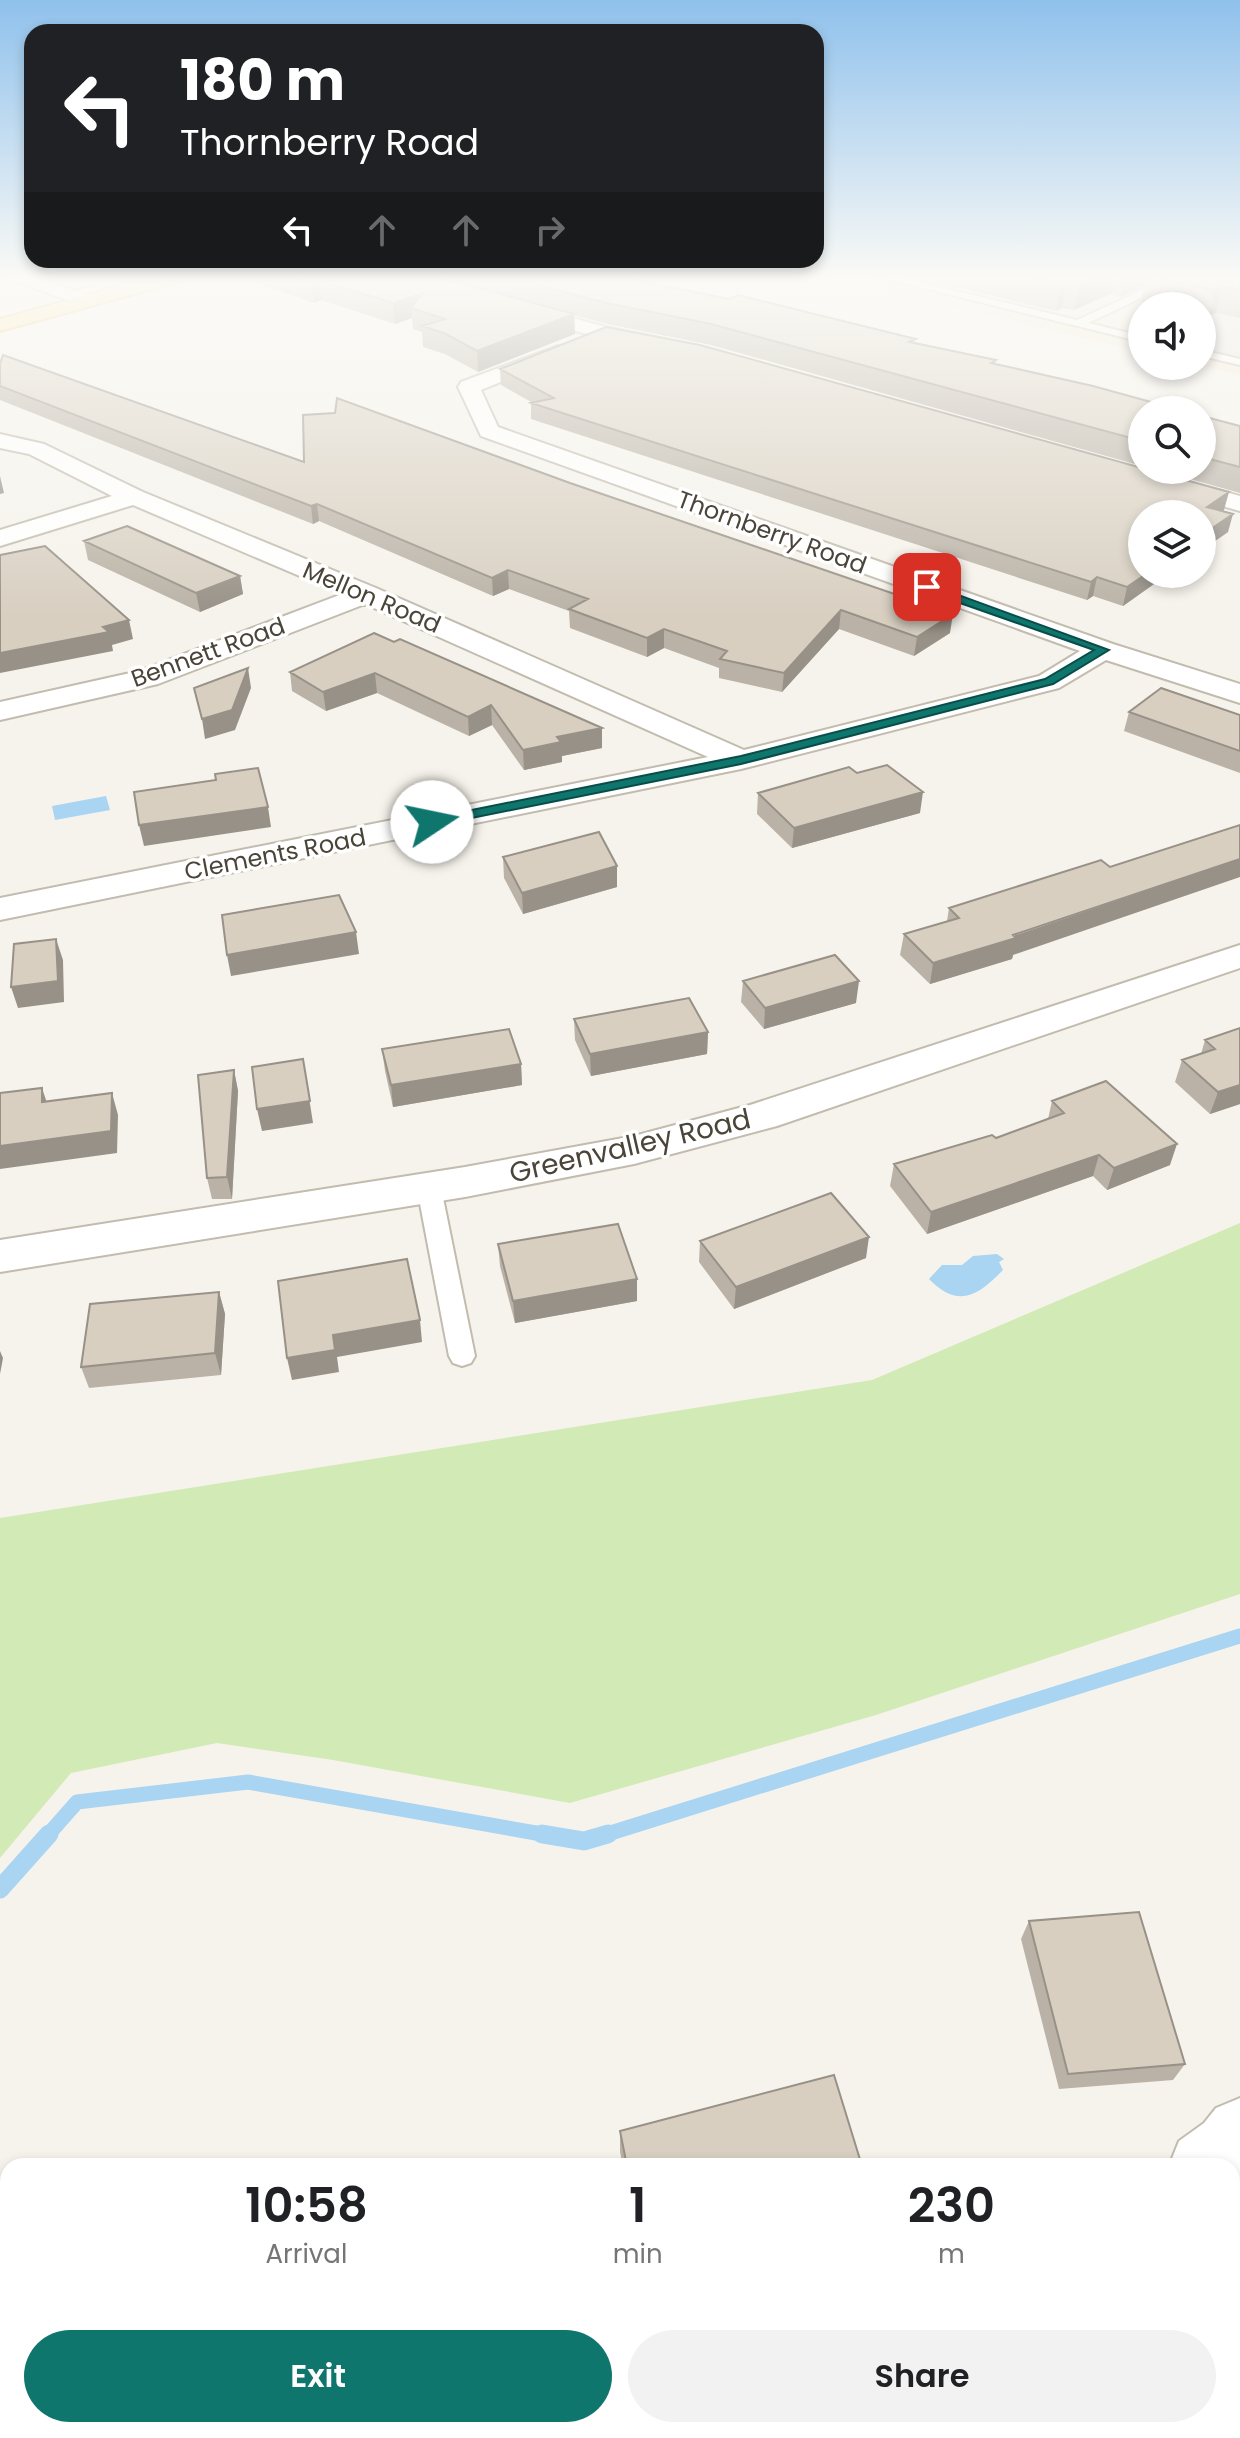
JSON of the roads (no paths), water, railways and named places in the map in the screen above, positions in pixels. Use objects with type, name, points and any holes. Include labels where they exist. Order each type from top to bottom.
[{"type":"street","name":"Thornberry Road","points":[[470,389],[489,431],[1103,650],[1240,694]]},
{"type":"street","name":"Mellon Road","points":[[0,441],[36,449],[134,497],[366,594],[741,760]]},
{"type":"street","points":[[1172,484],[1240,504]]},
{"type":"street","points":[[0,538],[134,497]]},
{"type":"street","name":"Bennett Road","points":[[0,711],[148,678],[366,594]]},
{"type":"street","name":"Clements Road","points":[[0,909],[741,760],[1049,682],[1103,650]]},
{"type":"street","name":"Greenvalley Road","points":[[0,1256],[429,1188],[634,1150],[762,1116],[1240,956]]},
{"type":"street","points":[[1214,2158],[1240,2132]]},
{"type":"lane","points":[[429,1188],[462,1356]]},
{"type":"water","points":[[106,796],[110,810],[55,820],[52,806]]},
{"type":"water","points":[[997,1254],[1004,1259],[999,1262],[1003,1270],[985,1287],[968,1296],[949,1294],[929,1279],[942,1265],[962,1265],[973,1256]]},
{"type":"waterway","points":[[601,1836],[1240,1636]]},
{"type":"waterway","points":[[47,1836],[77,1802],[248,1782],[553,1836]]},
{"type":"waterway","points":[[0,1889],[49,1834]]},
{"type":"waterway","points":[[542,1834],[584,1841],[608,1834]]}]
